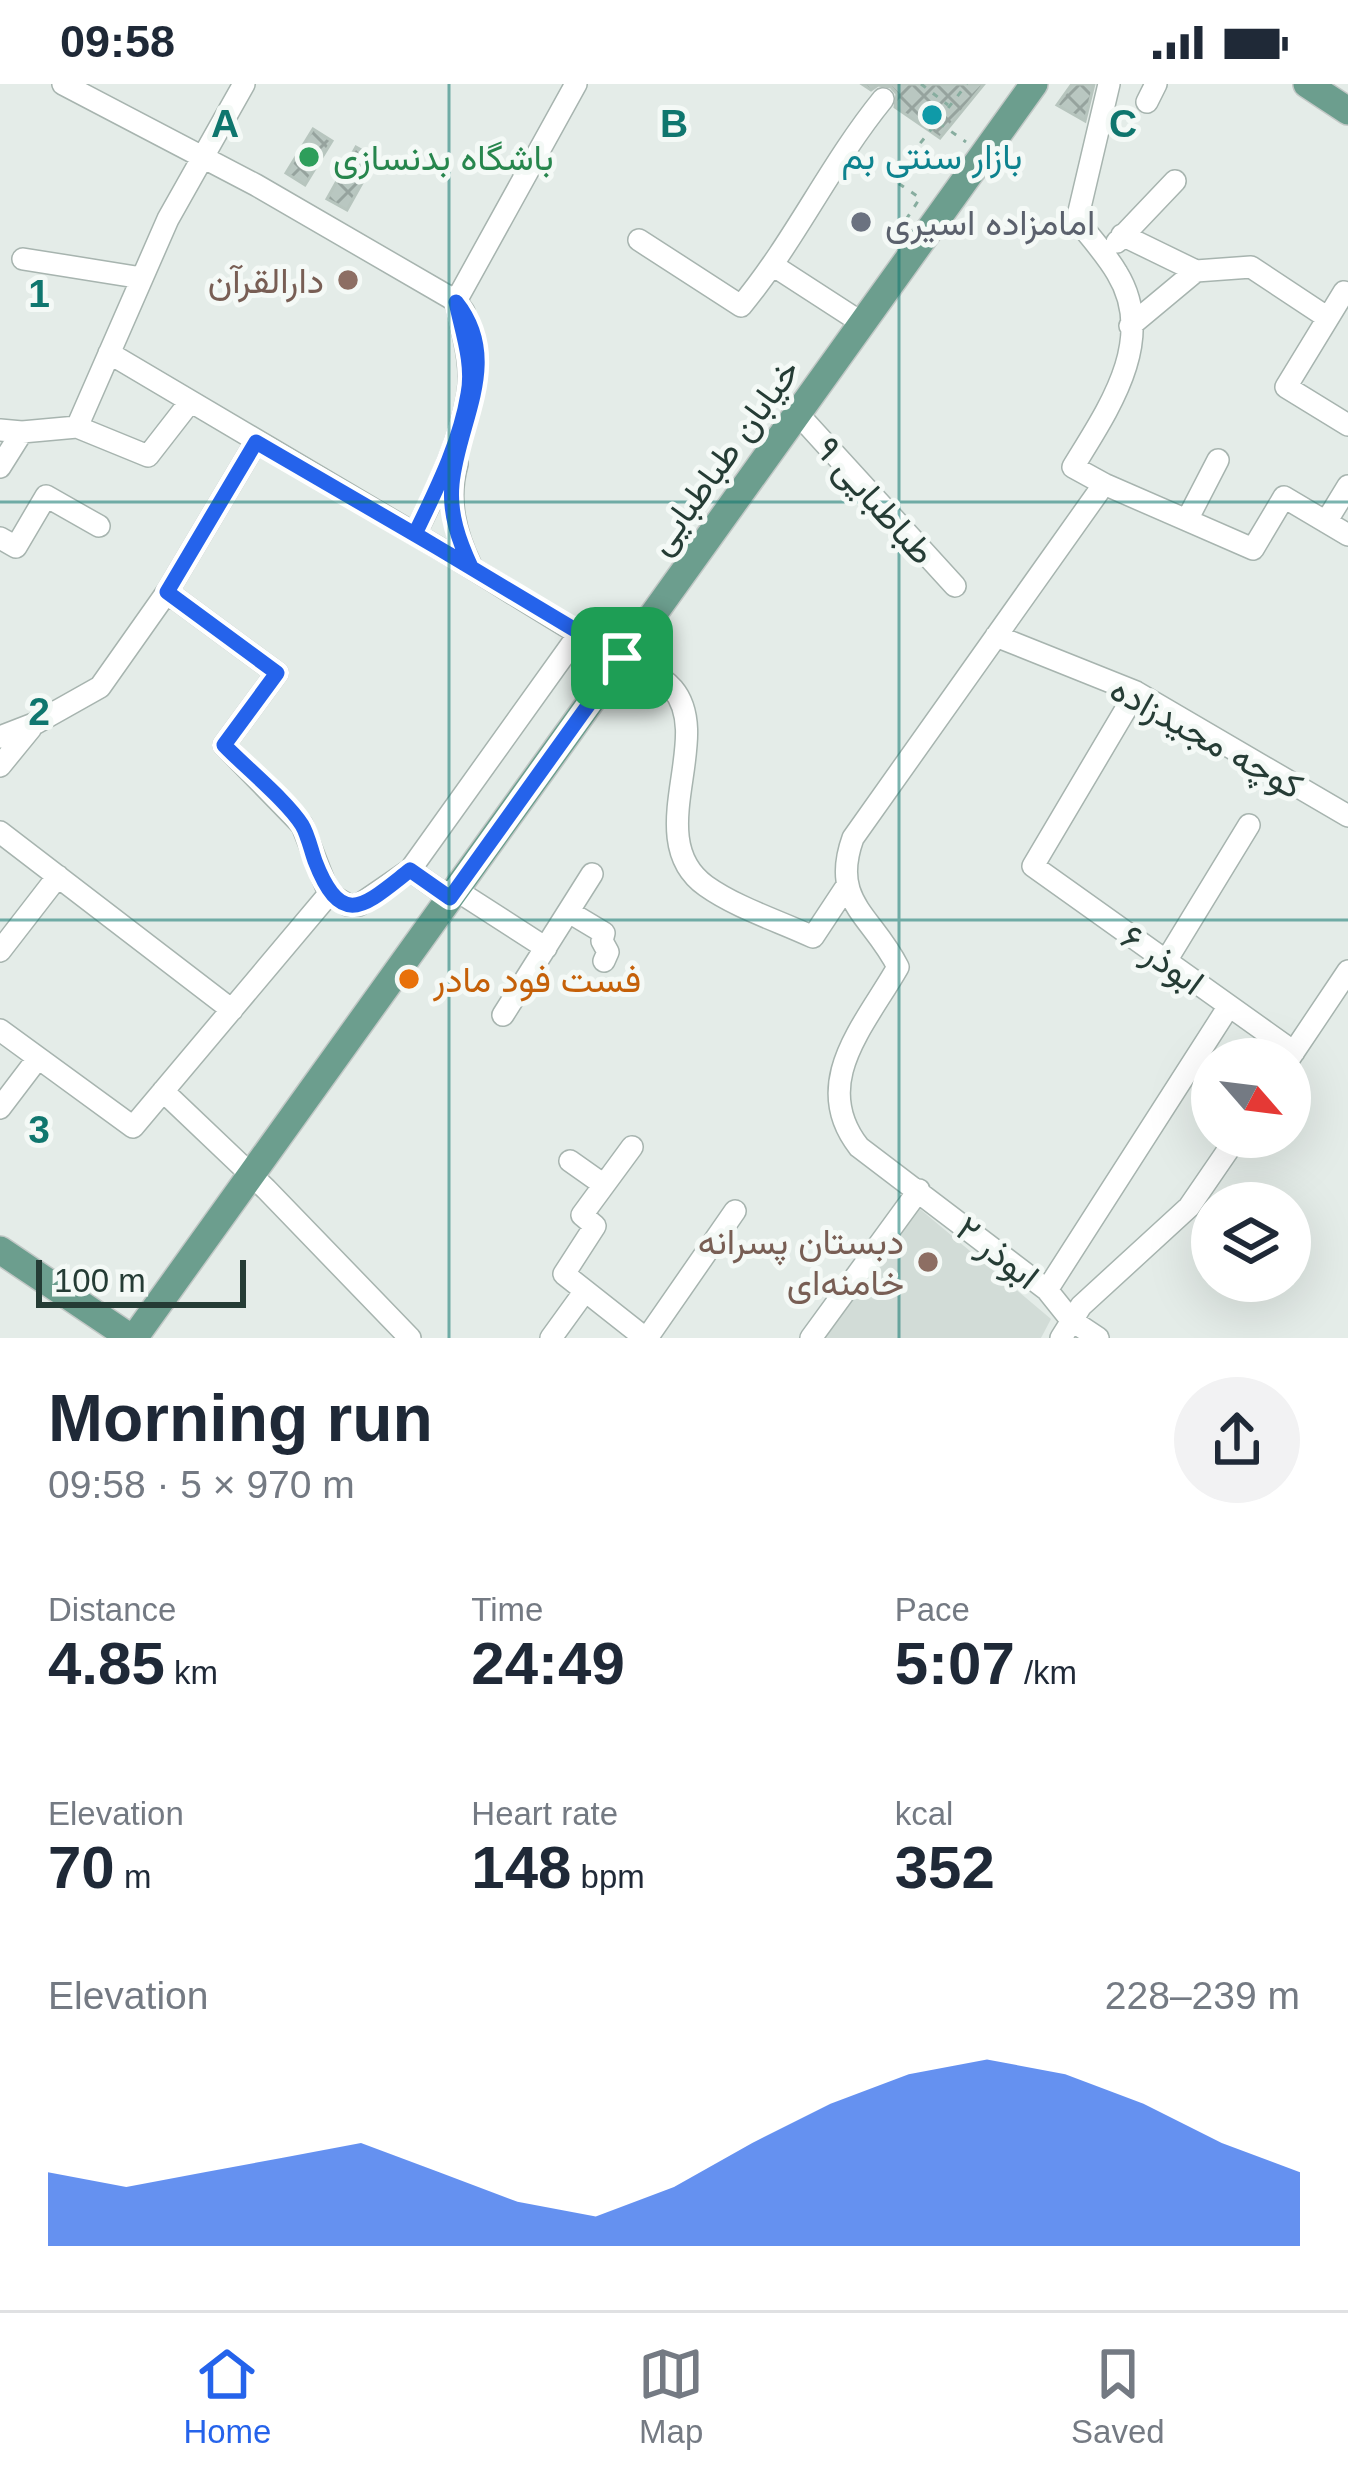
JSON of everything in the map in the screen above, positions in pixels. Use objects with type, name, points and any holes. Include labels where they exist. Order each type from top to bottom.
[{"type":"main road","name":"خیابان طباطبایی","points":[[133,1338],[1034,84]]},
{"type":"main road","points":[[1307,84],[1348,111]]},
{"type":"main road","points":[[0,1250],[133,1338]]},
{"type":"street","points":[[62,84],[201,155],[456,302],[469,318],[478,358],[476,393],[452,484],[458,539],[471,567]]},
{"type":"street","points":[[77,427],[201,155],[244,84]]},
{"type":"street","points":[[415,534],[442,478],[469,392],[468,359],[456,302],[577,84]]},
{"type":"street","points":[[1109,84],[1077,220],[1120,276],[1130,326],[1128,362],[1121,389],[1073,466],[1253,549],[1284,497],[1348,535]]},
{"type":"street","points":[[639,240],[741,306],[774,266],[856,133],[883,99]]},
{"type":"street","points":[[1105,256],[1175,181]]},
{"type":"street","points":[[1122,235],[1196,271],[1251,268],[1328,318]]},
{"type":"street","points":[[23,259],[142,278]]},
{"type":"street","points":[[774,266],[862,323]]},
{"type":"street","points":[[1130,326],[1196,271]]},
{"type":"street","points":[[1346,293],[1286,387],[1348,425]]},
{"type":"street","points":[[110,353],[579,634],[641,665],[675,691],[686,722],[687,758],[677,793],[685,860],[703,885],[814,937],[846,887],[846,857],[853,838],[1104,484]]},
{"type":"street","points":[[0,467],[11,431],[77,427],[148,456],[190,402]]},
{"type":"street","name":"طباطبایی ۹","points":[[797,413],[955,586]]},
{"type":"street","points":[[0,737],[100,687],[167,592],[256,442]]},
{"type":"street","points":[[1187,520],[1217,460]]},
{"type":"street","points":[[1326,522],[1348,486]]},
{"type":"street","points":[[0,538],[16,547],[46,496],[99,526]]},
{"type":"street","points":[[167,592],[277,673],[224,745],[302,825],[329,894],[348,905],[359,905],[410,870],[579,634]]},
{"type":"street","name":"کوچه مجیدزاده","points":[[996,636],[1136,692],[1348,816]]},
{"type":"street","name":"ابوذر ۶","points":[[1136,692],[1033,866],[1270,1038]]},
{"type":"street","points":[[0,766],[35,723]]},
{"type":"street","points":[[1166,961],[1249,825]]},
{"type":"street","points":[[0,832],[232,1010]]},
{"type":"street","points":[[410,870],[545,948]]},
{"type":"street","points":[[503,1015],[592,874]]},
{"type":"street","points":[[0,951],[58,877]]},
{"type":"street","name":"ابوذر ۲","points":[[846,887],[851,902],[884,939],[898,967],[840,1068],[838,1111],[859,1147],[1047,1290],[1066,1329],[1098,1338]]},
{"type":"street","points":[[0,1030],[134,1127],[329,894]]},
{"type":"street","points":[[568,912],[604,933],[608,952],[604,962]]},
{"type":"street","points":[[1303,1038],[1348,971]]},
{"type":"street","points":[[1047,1290],[1229,1006]]},
{"type":"street","points":[[0,1108],[38,1058]]},
{"type":"street","points":[[163,1091],[410,1338]]},
{"type":"street","points":[[632,1148],[582,1215],[596,1226],[564,1274],[646,1338],[735,1211]]},
{"type":"street","points":[[1066,1329],[1190,1207],[1223,1158]]},
{"type":"street","points":[[570,1161],[604,1185]]},
{"type":"street","points":[[812,1338],[919,1190]]},
{"type":"street","points":[[551,1338],[585,1291]]},
{"type":"path","points":[[921,84],[950,106]]},
{"type":"path","points":[[904,232],[900,229],[920,198],[892,179],[967,84]]},
{"type":"path","points":[[937,122],[967,143]]},
{"type":"shaded area","name":"دبستان پسرانه خامنه‌ای","points":[[914,1204],[1051,1319],[1041,1338],[820,1338]]},
{"type":"building","name":"بازار سنتی بم","points":[[862,84],[984,84],[940,138],[895,107],[897,94],[891,87],[878,85],[871,90]]},
{"type":"building","points":[[1072,84],[1094,84],[1085,121],[1057,105]]},
{"type":"building","name":"باشگاه بدنسازی","points":[[313,129],[332,141],[305,185],[286,173]]},
{"type":"building","points":[[356,147],[376,158],[347,210],[327,199]]},
{"type":"place","name":"بازار سنتی بم","points":[[932,115]]},
{"type":"place","name":"باشگاه بدنسازی","points":[[309,157]]},
{"type":"place","name":"امامزاده اسیری","points":[[861,222]]},
{"type":"place","name":"دارالقرآن","points":[[348,280]]},
{"type":"place","name":"فست فود مادر","points":[[409,979]]},
{"type":"place","name":"دبستان پسرانه خامنه‌ای","points":[[928,1262]]},
{"type":"route","points":[[622,658],[415,534],[442,478],[469,392],[468,359],[456,302],[469,318],[478,358],[476,393],[452,484],[458,539],[471,567],[415,534],[256,442],[167,592],[277,673],[224,745],[302,825],[329,894],[348,905],[369,901],[410,870],[450,898],[622,658]]}]
